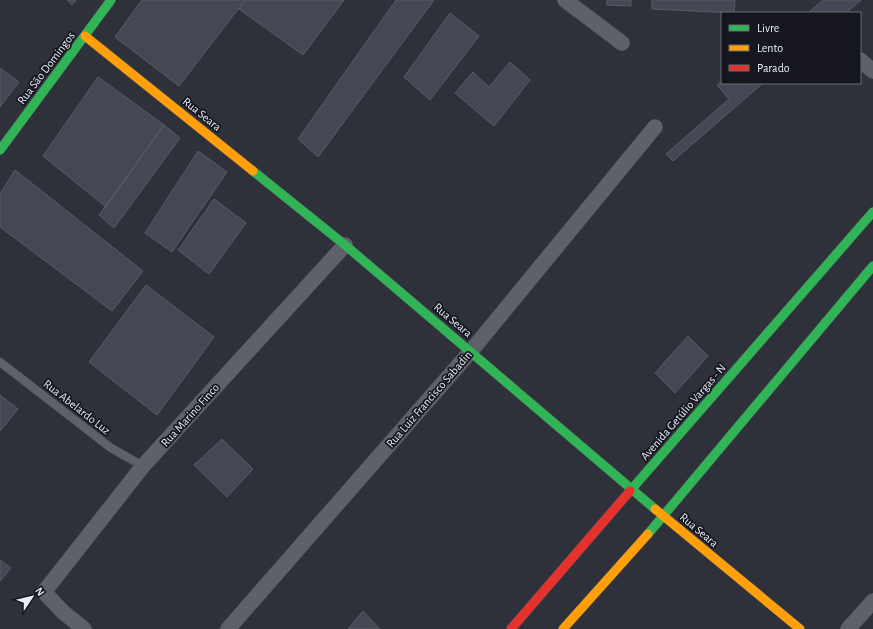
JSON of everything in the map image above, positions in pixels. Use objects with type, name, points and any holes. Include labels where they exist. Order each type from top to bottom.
[{"type":"street","name":"Rua São Domingos","points":[[0,150],[111,0]]},
{"type":"street","points":[[565,0],[622,43]]},
{"type":"street","name":"Rua Seara","points":[[85,36],[345,245],[664,516],[800,629]]},
{"type":"street","points":[[861,61],[873,71]]},
{"type":"street","name":"Rua Luiz Francisco Sabadin","points":[[228,629],[471,351],[655,127]]},
{"type":"street","name":"Avenida Getúlio Vargas - N","points":[[511,629],[873,212]]},
{"type":"street","name":"Rua Marino Finco","points":[[84,629],[63,612],[44,592],[143,466],[345,245]]},
{"type":"street","points":[[562,629],[664,516],[873,266]]},
{"type":"street","points":[[848,629],[873,601]]},
{"type":"lane","name":"Rua Abelardo Luz","points":[[0,362],[111,448],[143,466]]},
{"type":"building","points":[[67,0],[76,0],[72,5]]},
{"type":"building","points":[[142,0],[245,0],[179,86],[115,37]]},
{"type":"building","points":[[245,0],[344,0],[303,55],[239,9]]},
{"type":"building","points":[[396,0],[434,0],[318,157],[298,139]]},
{"type":"building","points":[[607,0],[631,0],[631,6],[607,5]]},
{"type":"building","points":[[652,0],[735,0],[734,12],[652,9]]},
{"type":"building","points":[[823,0],[861,0],[847,12],[809,12]]},
{"type":"building","points":[[450,13],[479,36],[430,100],[404,77]]},
{"type":"building","points":[[510,62],[530,80],[494,126],[455,93],[473,72],[489,87]]},
{"type":"building","points":[[0,68],[19,82],[0,107]]},
{"type":"building","points":[[98,77],[164,125],[106,207],[43,156]]},
{"type":"building","points":[[721,82],[721,84],[762,84],[673,161],[666,154],[729,99],[717,85]]},
{"type":"building","points":[[164,125],[180,138],[114,228],[99,215]]},
{"type":"building","points":[[198,151],[227,172],[172,252],[145,233]]},
{"type":"building","points":[[15,170],[143,271],[112,311],[0,227],[0,194]]},
{"type":"building","points":[[214,199],[246,223],[209,274],[178,250]]},
{"type":"building","points":[[146,285],[214,337],[157,415],[89,362]]},
{"type":"building","points":[[688,336],[708,356],[675,393],[655,373]]},
{"type":"building","points":[[0,395],[18,409],[0,431]]},
{"type":"building","points":[[222,439],[253,469],[227,497],[194,465]]},
{"type":"building","points":[[0,560],[11,568],[0,581]]},
{"type":"building","points":[[363,611],[380,629],[348,629]]},
{"type":"traffic: fast","points":[[0,150],[111,0]]},
{"type":"traffic: fast","points":[[253,171],[345,245],[655,509]]},
{"type":"traffic: fast","points":[[630,491],[873,212]]},
{"type":"traffic: fast","points":[[648,534],[873,266]]},
{"type":"traffic: slow","points":[[85,36],[253,171]]},
{"type":"traffic: slow","points":[[655,509],[800,629]]},
{"type":"traffic: slow","points":[[563,629],[648,534]]},
{"type":"traffic: jam","points":[[511,629],[630,491]]}]
